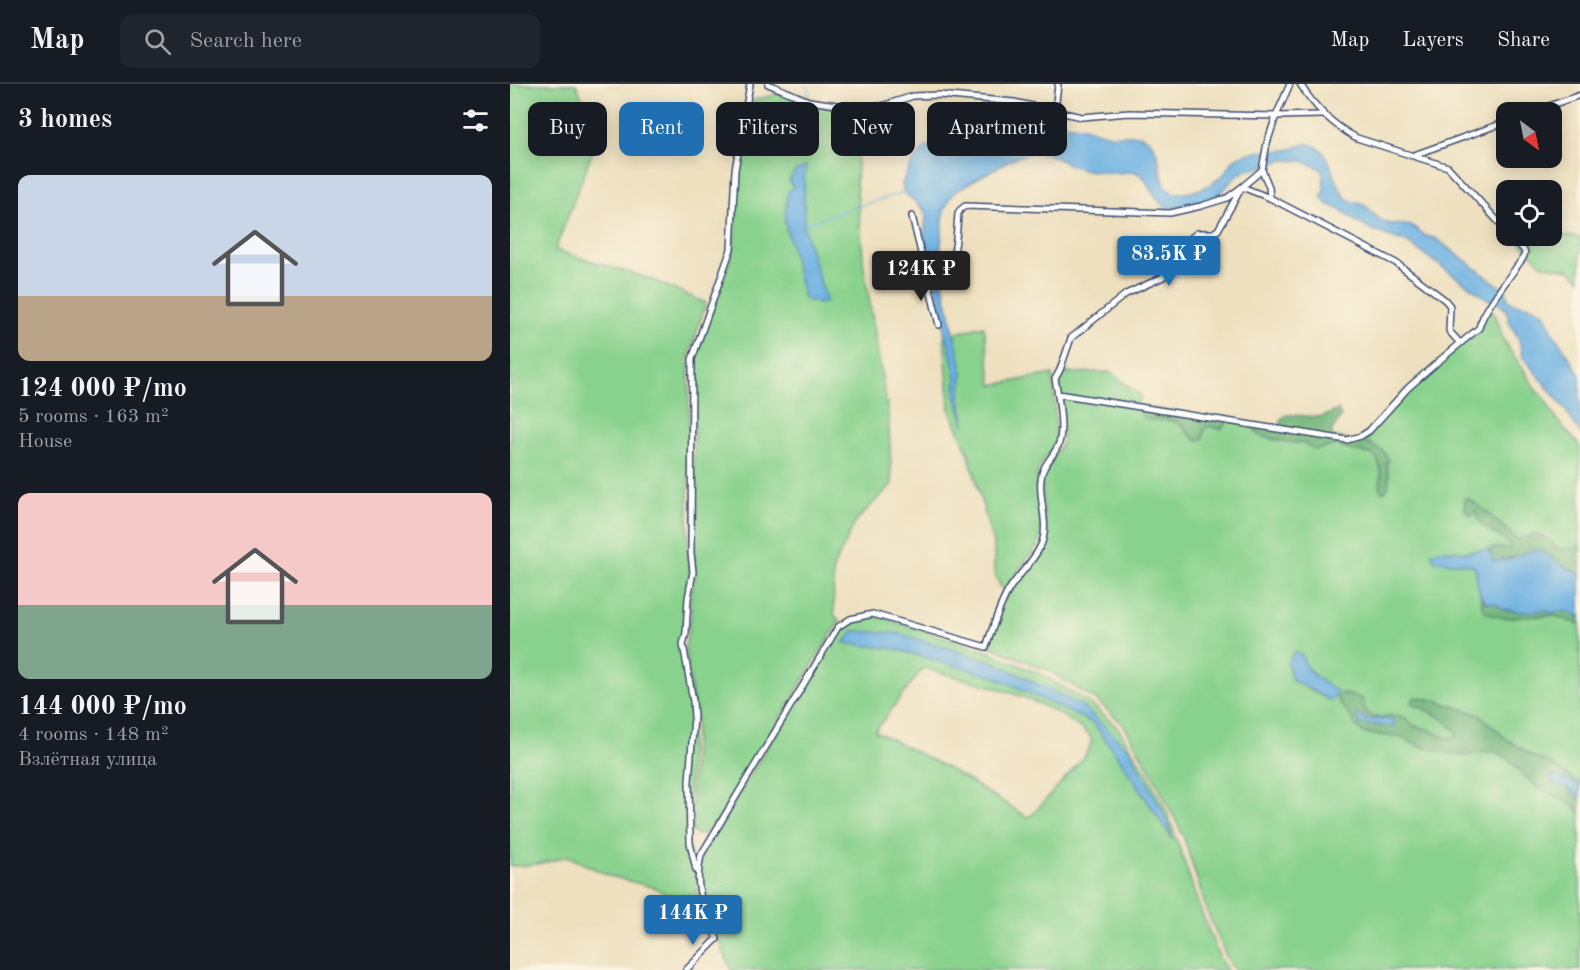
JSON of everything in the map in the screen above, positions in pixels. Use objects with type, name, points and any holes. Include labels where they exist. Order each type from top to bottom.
[{"type":"street","points":[[686,970],[717,939],[698,893],[697,871],[690,843],[690,781],[694,717],[683,644],[693,572],[691,553],[692,358],[731,249],[735,170],[750,84]]},
{"type":"street","points":[[768,84],[809,101],[851,107],[882,106],[914,96],[939,95],[1014,102]]},
{"type":"street","points":[[1056,102],[1058,84]]},
{"type":"street","points":[[1270,198],[1269,187],[1262,170],[1267,143],[1290,84]]},
{"type":"street","points":[[1300,84],[1322,115],[1344,131],[1357,138],[1448,167],[1496,219]]},
{"type":"street","points":[[1560,102],[1580,95]]},
{"type":"street","points":[[1067,114],[1082,117],[1129,113],[1322,115]]},
{"type":"street","points":[[1412,156],[1496,126]]},
{"type":"street","points":[[926,273],[933,276],[942,274],[949,268],[954,254],[958,214],[965,206],[1170,213],[1227,198],[1262,170]]},
{"type":"street","points":[[697,871],[701,855],[711,836],[832,637],[843,623],[857,616],[873,614],[986,647],[1004,599],[1040,548],[1044,536],[1040,480],[1047,462],[1059,443],[1061,433],[1055,379],[1071,338],[1126,294],[1163,278],[1171,262],[1197,233],[1213,233],[1218,230],[1242,187]]},
{"type":"street","points":[[1242,187],[1270,198],[1396,263],[1450,306],[1449,331],[1460,343]]},
{"type":"street","points":[[912,216],[939,325]]},
{"type":"street","points":[[1058,394],[1347,440],[1361,436],[1369,431],[1408,388],[1479,328],[1485,313],[1525,253],[1519,246]]},
{"type":"green space","points":[[510,84],[576,84],[583,102],[528,102],[528,156],[591,156],[555,250],[650,279],[706,303],[689,356],[688,553],[690,572],[680,644],[692,701],[687,842],[695,872],[697,893],[707,921],[656,888],[610,876],[567,856],[539,864],[510,866]]},
{"type":"green space","points":[[782,93],[808,102],[754,102]]},
{"type":"green space","points":[[819,105],[831,108],[831,156],[858,156],[856,180],[864,268],[888,412],[892,484],[856,521],[833,568],[834,614],[840,622],[713,829],[708,833],[700,834],[692,832],[696,718],[685,648],[691,615],[690,598],[696,573],[693,551],[695,360],[734,248],[738,171],[741,156],[819,156]]},
{"type":"green space","points":[[1562,235],[1580,238],[1580,279],[1570,270],[1542,265],[1524,246],[1562,246]]},
{"type":"green space","points":[[1491,309],[1497,318],[1503,339],[1512,354],[1537,392],[1543,396],[1556,419],[1580,446],[1580,547],[1560,549],[1543,536],[1534,535],[1520,540],[1467,498],[1465,510],[1469,515],[1475,511],[1478,513],[1487,527],[1507,541],[1510,548],[1466,552],[1447,550],[1432,553],[1434,560],[1475,567],[1483,610],[1496,616],[1507,617],[1554,616],[1580,624],[1580,785],[1549,763],[1532,756],[1506,739],[1480,715],[1420,697],[1412,703],[1443,719],[1459,735],[1447,739],[1399,716],[1372,717],[1366,712],[1362,699],[1342,693],[1340,704],[1363,733],[1399,737],[1419,746],[1462,756],[1487,751],[1500,754],[1535,785],[1569,803],[1580,812],[1580,970],[1234,970],[1208,914],[1184,838],[1153,775],[1124,725],[1095,699],[1047,670],[989,646],[1005,600],[1044,544],[1046,532],[1041,478],[1062,443],[1060,373],[1110,372],[1141,396],[1137,406],[1158,419],[1178,423],[1192,437],[1208,426],[1221,429],[1228,421],[1255,425],[1255,430],[1259,435],[1274,440],[1326,447],[1338,444],[1375,455],[1380,467],[1380,489],[1388,488],[1389,476],[1384,452],[1367,442],[1366,438],[1405,392],[1479,329],[1482,320]]},
{"type":"green space","points":[[984,326],[992,385],[1053,374],[1056,433],[1054,446],[1040,465],[1037,476],[1040,542],[1005,589],[1001,588],[994,572],[994,547],[969,455],[950,410],[944,336]]},
{"type":"green space","points":[[1137,406],[1228,421],[1220,428],[1205,427],[1203,438],[1197,441],[1173,421],[1145,418]]},
{"type":"green space","points":[[1338,410],[1341,417],[1332,430],[1332,436],[1361,443],[1367,442],[1384,452],[1389,460],[1386,464],[1389,483],[1383,492],[1380,490],[1380,467],[1374,455],[1342,448],[1338,444],[1316,450],[1302,443],[1262,436],[1254,428],[1255,425],[1281,428],[1281,419],[1287,415],[1322,417]]},
{"type":"green space","points":[[1465,498],[1486,511],[1520,540],[1541,536],[1549,539],[1558,549],[1580,547],[1580,574],[1541,551],[1492,561],[1487,549],[1510,548],[1508,543],[1483,526],[1477,512],[1469,515],[1465,510]]},
{"type":"green space","points":[[1481,599],[1487,603],[1495,603],[1503,609],[1523,612],[1545,610],[1552,613],[1569,612],[1580,617],[1580,624],[1560,617],[1544,615],[1499,617],[1483,610]]},
{"type":"green space","points":[[881,617],[984,650],[1043,675],[1091,704],[1118,728],[1149,776],[1168,814],[1199,906],[1221,961],[1227,970],[731,970],[702,896],[699,872],[702,855],[837,633],[849,623]],"holes":[[[923,668],[1002,690],[1040,704],[1087,733],[1091,744],[1084,757],[1033,814],[1027,817],[951,770],[875,731]]]},
{"type":"green space","points":[[1342,693],[1361,698],[1366,712],[1373,717],[1401,716],[1416,726],[1447,738],[1458,734],[1444,719],[1412,703],[1414,697],[1438,701],[1480,715],[1506,739],[1579,783],[1580,812],[1566,801],[1539,788],[1513,763],[1495,752],[1487,751],[1462,756],[1419,746],[1399,737],[1363,733],[1340,704],[1337,697]]},
{"type":"water","points":[[1067,124],[1111,135],[1137,135],[1146,138],[1155,148],[1166,187],[1179,193],[1191,192],[1209,185],[1224,174],[1235,159],[1245,154],[1287,150],[1306,144],[1313,145],[1325,155],[1341,192],[1348,200],[1365,206],[1384,222],[1411,226],[1426,236],[1435,238],[1506,291],[1510,302],[1533,307],[1544,313],[1556,338],[1580,375],[1580,433],[1565,409],[1522,356],[1519,339],[1510,324],[1506,310],[1408,243],[1369,229],[1341,210],[1327,204],[1321,197],[1324,191],[1323,174],[1320,168],[1303,161],[1283,160],[1244,171],[1237,175],[1220,194],[1198,205],[1166,208],[1160,203],[1142,175],[1135,172],[1111,173],[1086,170],[1052,156],[1067,156]]},
{"type":"water","points":[[927,147],[927,156],[1021,156],[956,191],[951,197],[944,210],[937,270],[930,270],[923,250],[926,217],[924,210],[904,192],[902,184],[909,168]]},
{"type":"water","points":[[806,166],[804,228],[826,301],[820,304],[804,299],[785,223],[787,194],[793,187],[789,181],[795,171]]},
{"type":"water","points":[[942,278],[963,373],[960,398],[965,426],[955,395],[956,377],[934,280]]},
{"type":"water","points":[[1487,549],[1493,561],[1507,560],[1533,550],[1541,551],[1580,574],[1580,617],[1560,611],[1523,612],[1503,609],[1495,603],[1487,603],[1479,591],[1475,567],[1434,560],[1432,553],[1440,550],[1466,552]]},
{"type":"water","points":[[854,631],[897,633],[994,662],[1082,706],[1129,749],[1167,819],[1173,840],[1093,723],[995,677],[895,649],[844,643]]},
{"type":"water","points":[[1294,652],[1302,655],[1307,667],[1316,677],[1338,692],[1331,701],[1292,680],[1288,663]]},
{"type":"water","points":[[1361,715],[1365,719],[1392,719],[1396,727],[1360,724],[1356,716]]},
{"type":"water","points":[[1551,774],[1574,782],[1580,787],[1580,797],[1566,787],[1554,785]]},
{"type":"waterway","points":[[807,84],[809,96]]},
{"type":"waterway","points":[[804,224],[904,192]]}]
